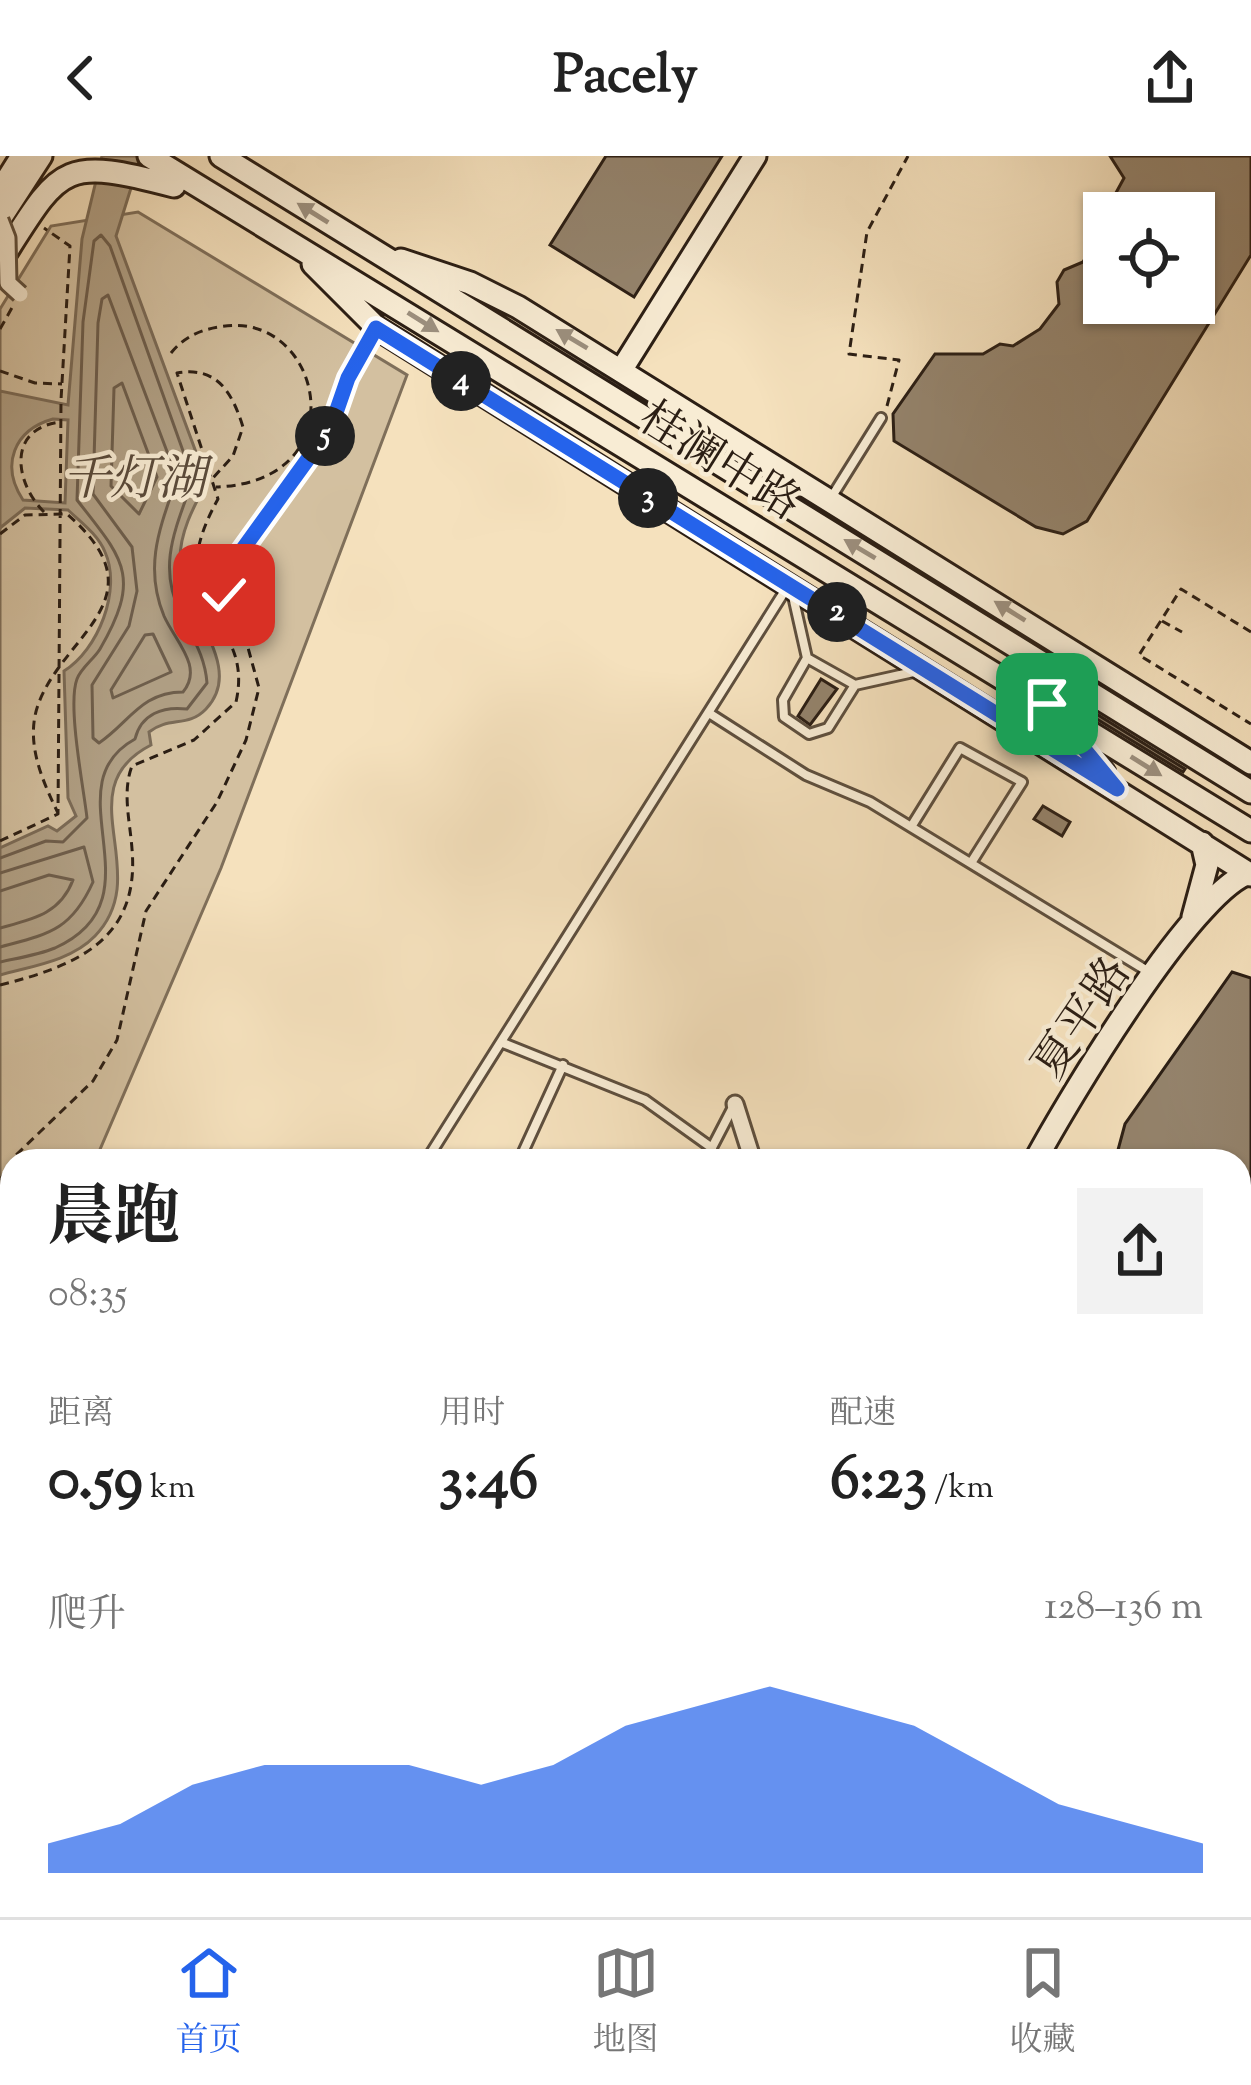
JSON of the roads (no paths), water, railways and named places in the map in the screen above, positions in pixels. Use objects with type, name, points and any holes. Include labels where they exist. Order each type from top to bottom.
[{"type":"main road","points":[[0,191],[22,156]]},
{"type":"main road","points":[[0,219],[41,156]]},
{"type":"main road","name":"桂澜中路","points":[[149,156],[1251,831]]},
{"type":"main road","name":"桂澜中路","points":[[220,156],[1251,792]]},
{"type":"main road","points":[[622,369],[755,156]]},
{"type":"main road","points":[[0,262],[63,170],[80,158],[118,159],[221,203]]},
{"type":"main road","points":[[287,238],[376,328],[1250,874]]},
{"type":"main road","points":[[374,250],[497,295],[1248,760]]},
{"type":"main road","points":[[1068,675],[1178,717]]},
{"type":"main road","points":[[1047,704],[1117,789]]},
{"type":"main road","name":"夏平路","points":[[1193,918],[1207,865],[1202,843]]},
{"type":"main road","name":"夏平路","points":[[1042,1149],[1100,1050],[1193,918],[1230,881],[1250,874]]},
{"type":"street","points":[[0,219],[7,238],[8,284],[20,294]]},
{"type":"street","points":[[735,1104],[750,1149]]},
{"type":"lane","points":[[831,498],[880,418]]},
{"type":"lane","points":[[790,583],[807,658],[783,700],[784,717],[809,734],[828,728],[855,685]]},
{"type":"lane","points":[[434,1149],[712,715],[790,583]]},
{"type":"lane","points":[[807,658],[855,685],[927,669]]},
{"type":"lane","points":[[712,715],[806,775],[911,827],[1156,976]]},
{"type":"lane","points":[[911,827],[960,748],[1022,782],[971,863]]},
{"type":"lane","points":[[503,1042],[645,1100],[712,1148],[735,1104]]},
{"type":"lane","points":[[524,1149],[562,1065]]},
{"type":"water","name":"千灯湖","points":[[102,156],[141,156],[116,236],[207,482],[185,530],[180,562],[219,675],[217,692],[206,709],[149,732],[151,745],[126,763],[115,785],[117,886],[111,912],[95,936],[63,957],[0,975],[0,848],[48,826],[57,831],[76,816],[68,798],[64,671],[96,634],[111,584],[102,546],[68,510],[25,508],[0,528],[0,391],[68,405],[82,239]],"holes":[[[68,420],[65,503],[23,500],[12,474],[20,440],[40,424]]]}]
